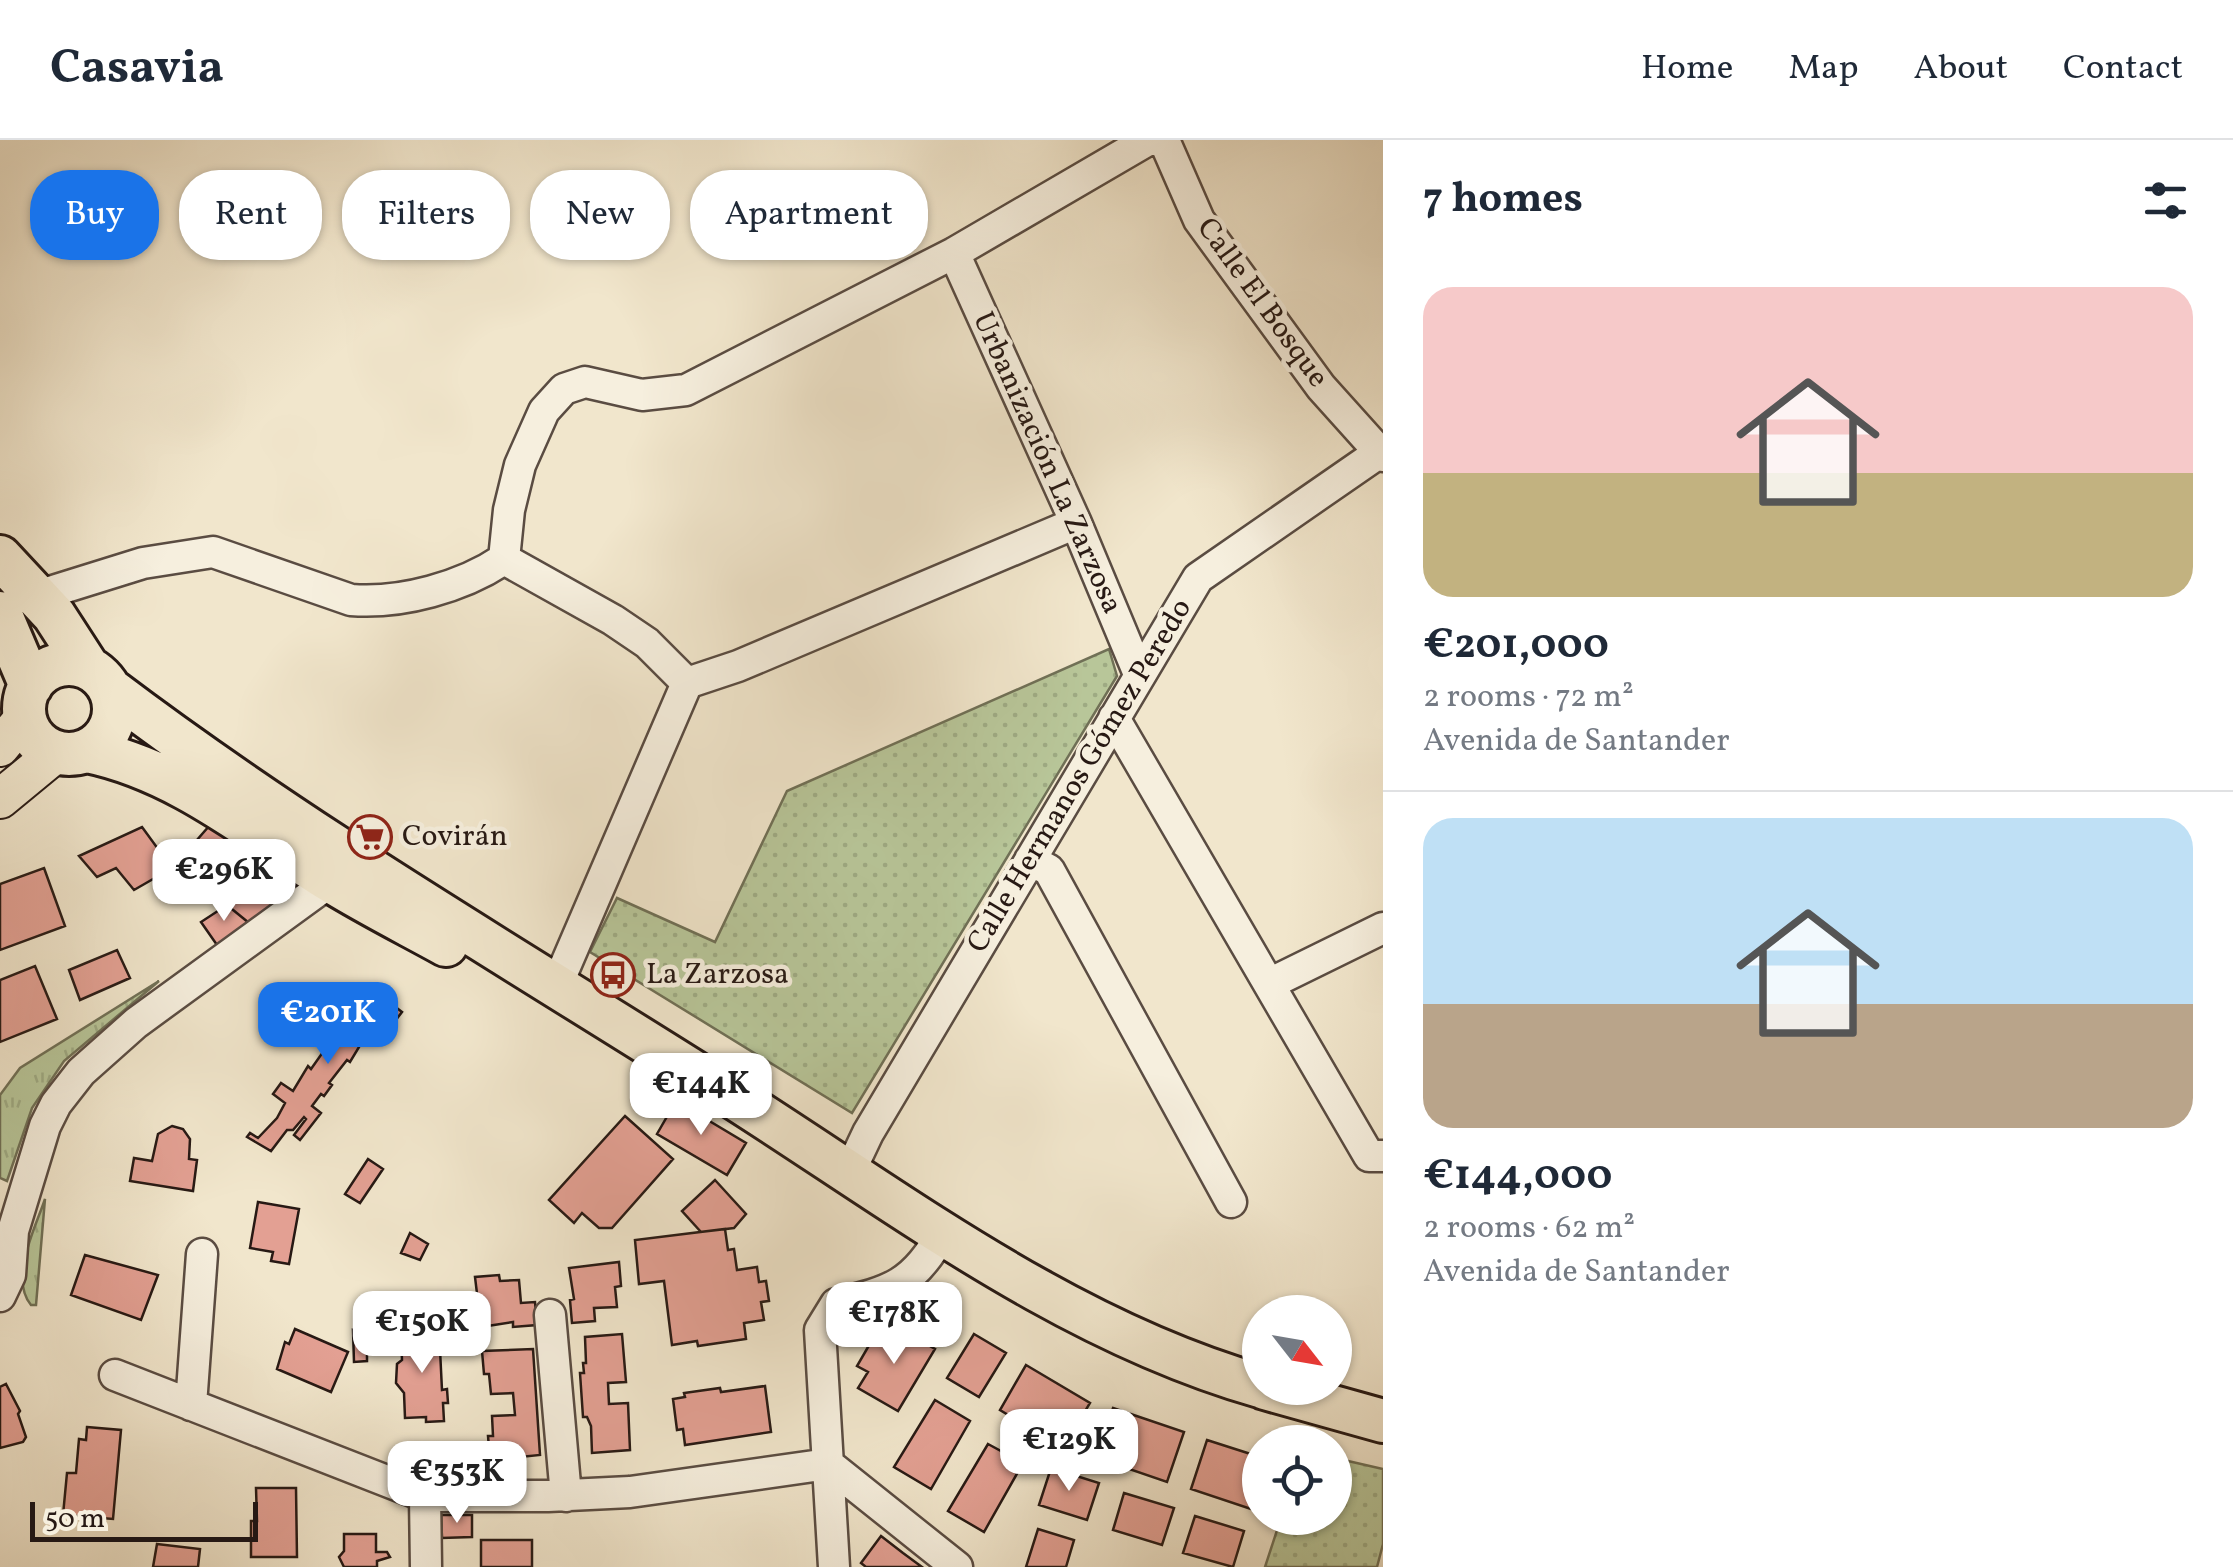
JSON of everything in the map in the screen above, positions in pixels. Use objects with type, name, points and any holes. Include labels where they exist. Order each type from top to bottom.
[{"type":"highway","points":[[0,557],[19,605],[18,717],[38,742],[72,752],[120,758],[183,785],[332,882],[755,1111]]},
{"type":"highway","points":[[19,605],[66,632],[99,678],[115,713],[102,741],[72,752]]},
{"type":"highway","points":[[18,717],[41,673],[55,665],[69,663],[99,678],[250,792],[850,1171],[942,1234],[1117,1334],[1242,1381]]},
{"type":"highway","points":[[1327,1405],[1383,1421]]},
{"type":"main road","points":[[0,799],[72,752]]},
{"type":"street","points":[[504,560],[509,510],[520,465],[544,412],[564,390],[585,382],[642,395],[686,390],[954,253],[1148,140]]},
{"type":"street","name":"Calle El Bosque","points":[[1164,140],[1199,220],[1321,387],[1381,454]]},
{"type":"street","name":"Urbanización La Zarzosa","points":[[954,253],[1076,523],[1139,674]]},
{"type":"street","name":"Calle Hermanos Gómez Peredo","points":[[850,1171],[868,1133],[1198,578],[1381,454]]},
{"type":"street","points":[[557,986],[687,683],[738,666],[1076,523]]},
{"type":"street","points":[[19,605],[144,562],[214,552],[332,595],[374,602],[483,574],[504,560]]},
{"type":"street","points":[[504,560],[613,620],[647,643],[687,683]]},
{"type":"street","points":[[1114,718],[1368,1156],[1383,1156]]},
{"type":"street","points":[[1030,860],[1049,870],[1231,1202]]},
{"type":"street","points":[[0,1296],[10,1274],[7,1240],[45,1126],[56,1104],[81,1072],[136,1023],[332,882]]},
{"type":"street","points":[[1269,984],[1383,928]]},
{"type":"street","points":[[834,1567],[820,1330],[836,1304],[880,1294],[911,1278],[930,1257],[942,1234]]},
{"type":"street","points":[[191,1405],[202,1254]]},
{"type":"street","points":[[550,1314],[566,1496]]},
{"type":"street","points":[[115,1376],[424,1496],[630,1492],[828,1464],[957,1567]]},
{"type":"street","points":[[424,1496],[426,1567]]},
{"type":"green space","points":[[1109,649],[1117,676],[852,1113],[590,952],[617,898],[715,942],[787,791]]},
{"type":"green space","points":[[159,981],[64,1061],[32,1108],[7,1181],[0,1178],[0,1095],[20,1068]]},
{"type":"green space","points":[[45,1199],[36,1305],[31,1305],[22,1281],[23,1268]]},
{"type":"green space","points":[[1352,1462],[1383,1469],[1383,1544],[1377,1567],[1265,1567],[1275,1535],[1352,1535]]},
{"type":"building","points":[[210,825],[262,866],[228,903],[177,863]]},
{"type":"building","points":[[142,827],[172,868],[134,890],[116,868],[97,877],[79,856]]},
{"type":"building","points":[[262,866],[297,894],[249,923],[227,905]]},
{"type":"building","points":[[44,868],[65,926],[0,950],[0,884]]},
{"type":"building","points":[[227,905],[249,923],[217,945],[201,922]]},
{"type":"building","points":[[117,950],[130,978],[80,1000],[69,970]]},
{"type":"building","points":[[35,966],[57,1019],[0,1042],[0,980]]},
{"type":"building","points":[[372,989],[402,1012],[385,1034],[376,1028],[368,1039],[365,1037],[350,1062],[347,1060],[329,1083],[332,1085],[324,1096],[321,1094],[312,1106],[321,1113],[300,1140],[294,1135],[304,1117],[293,1130],[287,1130],[271,1151],[247,1137],[250,1133],[258,1138],[277,1118],[285,1103],[273,1094],[281,1083],[293,1091],[334,1032],[337,1034],[346,1022],[334,1013],[343,1002],[355,1011]]},
{"type":"building","points":[[676,1101],[746,1143],[727,1175],[657,1134]]},
{"type":"building","points":[[625,1116],[673,1159],[612,1228],[599,1228],[582,1213],[574,1223],[549,1200]]},
{"type":"building","points":[[172,1126],[183,1129],[190,1139],[189,1159],[197,1160],[193,1191],[130,1181],[134,1158],[152,1161],[158,1134]]},
{"type":"building","points":[[368,1159],[383,1169],[360,1203],[345,1194]]},
{"type":"building","points":[[715,1180],[746,1214],[734,1228],[701,1232],[682,1211]]},
{"type":"building","points":[[258,1202],[299,1209],[289,1264],[271,1261],[273,1252],[250,1248]]},
{"type":"building","points":[[725,1229],[728,1250],[734,1249],[737,1270],[757,1267],[759,1282],[766,1281],[769,1301],[761,1302],[764,1320],[744,1323],[746,1339],[698,1346],[697,1341],[672,1345],[664,1281],[639,1284],[635,1240]]},
{"type":"building","points":[[410,1233],[428,1244],[420,1260],[401,1253]]},
{"type":"building","points":[[85,1255],[158,1275],[141,1320],[71,1295]]},
{"type":"building","points":[[619,1262],[621,1286],[615,1287],[617,1307],[594,1308],[595,1321],[572,1323],[570,1300],[574,1299],[569,1268]]},
{"type":"building","points":[[499,1275],[500,1281],[519,1280],[521,1303],[535,1302],[537,1325],[513,1327],[513,1322],[481,1327],[475,1277]]},
{"type":"building","points":[[895,1326],[935,1349],[898,1411],[858,1388],[868,1372],[857,1366],[875,1335],[886,1341]]},
{"type":"building","points":[[295,1329],[348,1352],[331,1392],[277,1369],[285,1342],[289,1344]]},
{"type":"building","points":[[423,1329],[439,1329],[442,1390],[447,1389],[448,1403],[443,1403],[444,1421],[405,1418],[404,1393],[396,1383],[397,1364],[402,1360],[401,1335],[424,1334]]},
{"type":"building","points":[[353,1330],[367,1335],[367,1361],[354,1362]]},
{"type":"building","points":[[622,1334],[626,1382],[608,1383],[609,1404],[628,1403],[630,1450],[592,1453],[591,1426],[583,1417],[580,1373],[584,1373],[586,1363],[585,1337]]},
{"type":"building","points":[[974,1334],[1006,1353],[979,1397],[947,1378]]},
{"type":"building","points":[[533,1349],[540,1455],[490,1460],[488,1436],[493,1436],[492,1416],[515,1415],[513,1393],[491,1394],[482,1351]]},
{"type":"building","points":[[1026,1365],[1090,1403],[1063,1448],[1000,1410]]},
{"type":"building","points":[[6,1384],[20,1411],[26,1437],[23,1442],[0,1448],[0,1387]]},
{"type":"building","points":[[765,1386],[771,1432],[685,1445],[683,1429],[677,1430],[673,1399],[685,1397],[684,1393]]},
{"type":"building","points":[[935,1400],[970,1421],[931,1489],[894,1467]]},
{"type":"building","points":[[1113,1408],[1184,1432],[1167,1482],[1097,1458]]},
{"type":"building","points":[[87,1427],[121,1430],[113,1519],[89,1523],[80,1516],[63,1515],[67,1473],[76,1473],[79,1439],[86,1440]]},
{"type":"building","points":[[1207,1440],[1242,1451],[1242,1506],[1191,1489]]},
{"type":"building","points":[[988,1444],[1023,1463],[984,1532],[948,1511]]},
{"type":"building","points":[[1051,1468],[1099,1483],[1087,1520],[1039,1505]]},
{"type":"building","points":[[256,1488],[296,1488],[297,1557],[251,1557],[251,1521],[257,1521]]},
{"type":"building","points":[[1124,1493],[1174,1508],[1162,1545],[1113,1530]]},
{"type":"building","points":[[441,1515],[472,1515],[472,1537],[442,1538]]},
{"type":"building","points":[[1195,1516],[1242,1530],[1233,1567],[1183,1553]]},
{"type":"building","points":[[1038,1529],[1074,1540],[1066,1567],[1026,1567]]},
{"type":"building","points":[[344,1534],[376,1534],[376,1552],[387,1552],[390,1557],[377,1561],[377,1567],[344,1567],[339,1557],[344,1551]]},
{"type":"building","points":[[881,1536],[922,1567],[866,1567],[861,1563]]},
{"type":"building","points":[[481,1540],[532,1540],[532,1567],[481,1567]]},
{"type":"building","points":[[157,1544],[200,1549],[198,1567],[153,1567]]},
{"type":"place","name":"Covirán","points":[[370,837]]},
{"type":"place","name":"La Zarzosa","points":[[613,975]]}]
